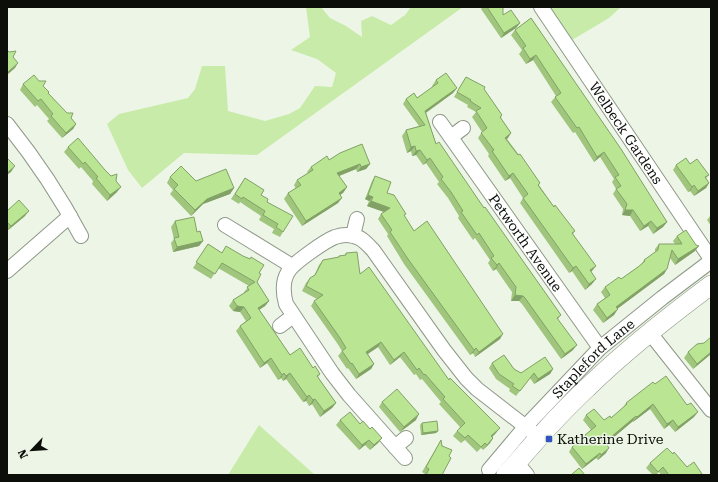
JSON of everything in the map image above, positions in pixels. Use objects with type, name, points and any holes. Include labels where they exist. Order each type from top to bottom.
[{"type":"main road","name":"Stapleford Lane","points":[[510,471],[533,432],[650,333],[711,286]]},
{"type":"street","name":"Welbeck Gardens","points":[[541,7],[711,260]]},
{"type":"street","name":"Petworth Avenue","points":[[440,122],[600,348]]},
{"type":"street","points":[[7,124],[30,153],[81,236]]},
{"type":"street","points":[[451,137],[463,128]]},
{"type":"street","points":[[7,270],[70,216]]},
{"type":"street","points":[[353,235],[357,218]]},
{"type":"street","points":[[225,225],[292,266]]},
{"type":"street","points":[[405,458],[349,395],[332,373],[286,304],[283,285],[292,266],[328,240],[336,236],[353,235],[360,238],[373,250],[444,350],[466,378],[477,389],[533,432]]},
{"type":"street","name":"Stapleford Lane","points":[[510,471],[533,432],[600,348],[711,260]]},
{"type":"street","points":[[280,326],[293,316]]},
{"type":"street","points":[[650,333],[711,410]]},
{"type":"street","points":[[395,447],[406,438]]},
{"type":"green space","points":[[306,7],[321,7],[330,18],[346,26],[362,37],[361,21],[372,16],[391,25],[405,15],[411,7],[463,7],[257,155],[184,153],[142,188],[128,170],[107,124],[119,114],[188,98],[195,89],[202,66],[225,66],[228,111],[265,121],[289,114],[300,108],[315,86],[332,87],[336,73],[317,59],[291,50],[310,37]]},
{"type":"green space","points":[[549,7],[621,7],[609,18],[572,40]]},
{"type":"green space","points":[[711,267],[711,271],[619,343],[617,340]]},
{"type":"green space","points":[[259,425],[315,475],[228,475]]},
{"type":"building","points":[[487,7],[503,7],[503,15],[511,10],[520,23],[504,33]]},
{"type":"building","points":[[531,18],[621,149],[667,222],[657,228],[651,221],[644,226],[633,210],[625,210],[627,204],[616,189],[621,186],[615,177],[619,175],[604,152],[597,157],[579,127],[577,128],[555,97],[561,93],[536,55],[530,59],[523,48],[526,46],[515,30]]},
{"type":"building","points":[[7,50],[9,52],[16,51],[13,57],[18,63],[8,72],[7,70]]},
{"type":"building","points":[[446,73],[457,88],[425,111],[436,144],[439,142],[484,208],[485,207],[561,315],[557,318],[577,345],[565,354],[525,298],[523,296],[515,295],[516,287],[499,263],[497,265],[491,258],[494,256],[479,233],[477,235],[461,212],[463,211],[441,179],[443,177],[430,158],[427,160],[420,150],[416,151],[415,146],[411,147],[406,130],[425,125],[406,99],[414,93],[417,98],[438,83],[436,80]]},
{"type":"building","points":[[34,75],[39,81],[46,81],[43,86],[67,113],[73,113],[71,118],[76,124],[66,133],[51,116],[53,114],[41,99],[38,101],[23,84]]},
{"type":"building","points":[[466,77],[485,87],[484,89],[502,115],[500,117],[511,133],[505,138],[518,155],[520,154],[540,183],[538,185],[554,207],[555,205],[575,231],[572,233],[596,266],[590,270],[596,279],[589,284],[576,266],[573,268],[523,198],[528,194],[513,173],[509,176],[492,151],[494,150],[481,133],[487,128],[476,111],[481,108],[457,92]]},
{"type":"building","points":[[78,138],[111,176],[117,174],[116,181],[121,187],[110,195],[96,178],[98,177],[85,162],[83,164],[68,147]]},
{"type":"building","points":[[362,144],[370,164],[361,167],[360,164],[337,173],[347,187],[339,193],[342,198],[306,221],[288,193],[301,185],[297,180],[313,170],[311,167],[327,156],[329,160],[340,153]]},
{"type":"building","points":[[7,158],[15,166],[7,173]]},
{"type":"building","points":[[686,158],[690,164],[697,159],[709,175],[705,177],[709,183],[698,191],[694,185],[692,187],[676,165]]},
{"type":"building","points":[[181,166],[196,181],[226,169],[234,188],[207,199],[195,210],[174,189],[178,185],[170,177]]},
{"type":"building","points":[[375,176],[391,182],[387,193],[394,195],[406,214],[404,215],[414,231],[427,221],[503,334],[479,352],[476,348],[474,350],[390,232],[392,230],[381,214],[390,208],[371,201],[373,197],[368,195]]},
{"type":"building","points":[[245,178],[264,190],[261,195],[268,199],[267,202],[293,216],[283,232],[276,227],[278,224],[263,215],[265,211],[243,197],[242,199],[235,194]]},
{"type":"building","points":[[19,200],[29,211],[11,226],[8,223],[7,224],[7,211]]},
{"type":"building","points":[[194,217],[197,232],[200,231],[203,241],[177,247],[174,238],[179,237],[175,221]]},
{"type":"building","points":[[686,230],[696,245],[699,246],[678,259],[672,250],[667,269],[616,307],[618,309],[607,318],[597,304],[610,295],[605,287],[619,277],[621,279],[638,267],[645,261],[644,260],[658,250],[659,244],[682,244],[677,236]]},
{"type":"building","points":[[208,244],[222,253],[226,246],[243,256],[250,259],[251,257],[264,265],[259,273],[261,274],[257,282],[269,301],[258,308],[290,355],[300,348],[313,368],[315,366],[320,374],[317,376],[336,403],[324,411],[315,399],[313,400],[309,395],[307,397],[290,373],[286,376],[284,373],[282,375],[271,358],[264,363],[240,326],[251,318],[244,307],[237,306],[233,300],[249,290],[247,287],[255,282],[222,263],[215,274],[196,262]]},
{"type":"building","points":[[357,252],[360,274],[369,267],[449,380],[450,378],[500,428],[491,436],[493,438],[487,445],[485,443],[481,447],[468,435],[465,438],[457,431],[465,423],[443,399],[445,397],[425,374],[424,375],[419,368],[417,370],[404,352],[394,360],[381,342],[366,352],[374,364],[359,374],[342,351],[346,348],[314,301],[323,295],[306,286],[310,278],[315,275],[323,260],[346,255],[346,253]]},
{"type":"building","points":[[711,337],[711,352],[697,364],[688,352],[697,344],[704,343]]},
{"type":"building","points":[[504,355],[514,369],[521,373],[545,357],[553,369],[538,379],[534,373],[520,391],[512,386],[514,384],[499,374],[492,363]]},
{"type":"building","points":[[666,376],[687,405],[691,403],[698,412],[678,427],[673,420],[667,424],[653,404],[605,442],[609,448],[586,464],[572,447],[596,426],[586,415],[594,409],[604,420],[610,416],[611,418],[627,404],[626,403],[653,382],[655,384]]},
{"type":"building","points":[[397,389],[419,414],[404,427],[382,402]]},
{"type":"building","points":[[350,412],[360,424],[363,421],[370,429],[372,427],[382,438],[374,445],[369,440],[362,445],[340,420]]},
{"type":"building","points":[[437,421],[438,431],[423,433],[422,423]]},
{"type":"building","points":[[441,440],[442,446],[452,450],[449,456],[451,458],[442,475],[426,475],[429,469],[426,467]]},
{"type":"building","points":[[667,448],[673,454],[674,452],[687,467],[694,462],[702,474],[669,475],[663,467],[658,472],[650,463]]},
{"type":"building","points":[[579,468],[585,475],[571,475]]},
{"type":"place","name":"Katherine Drive","points":[[549,439]]}]
